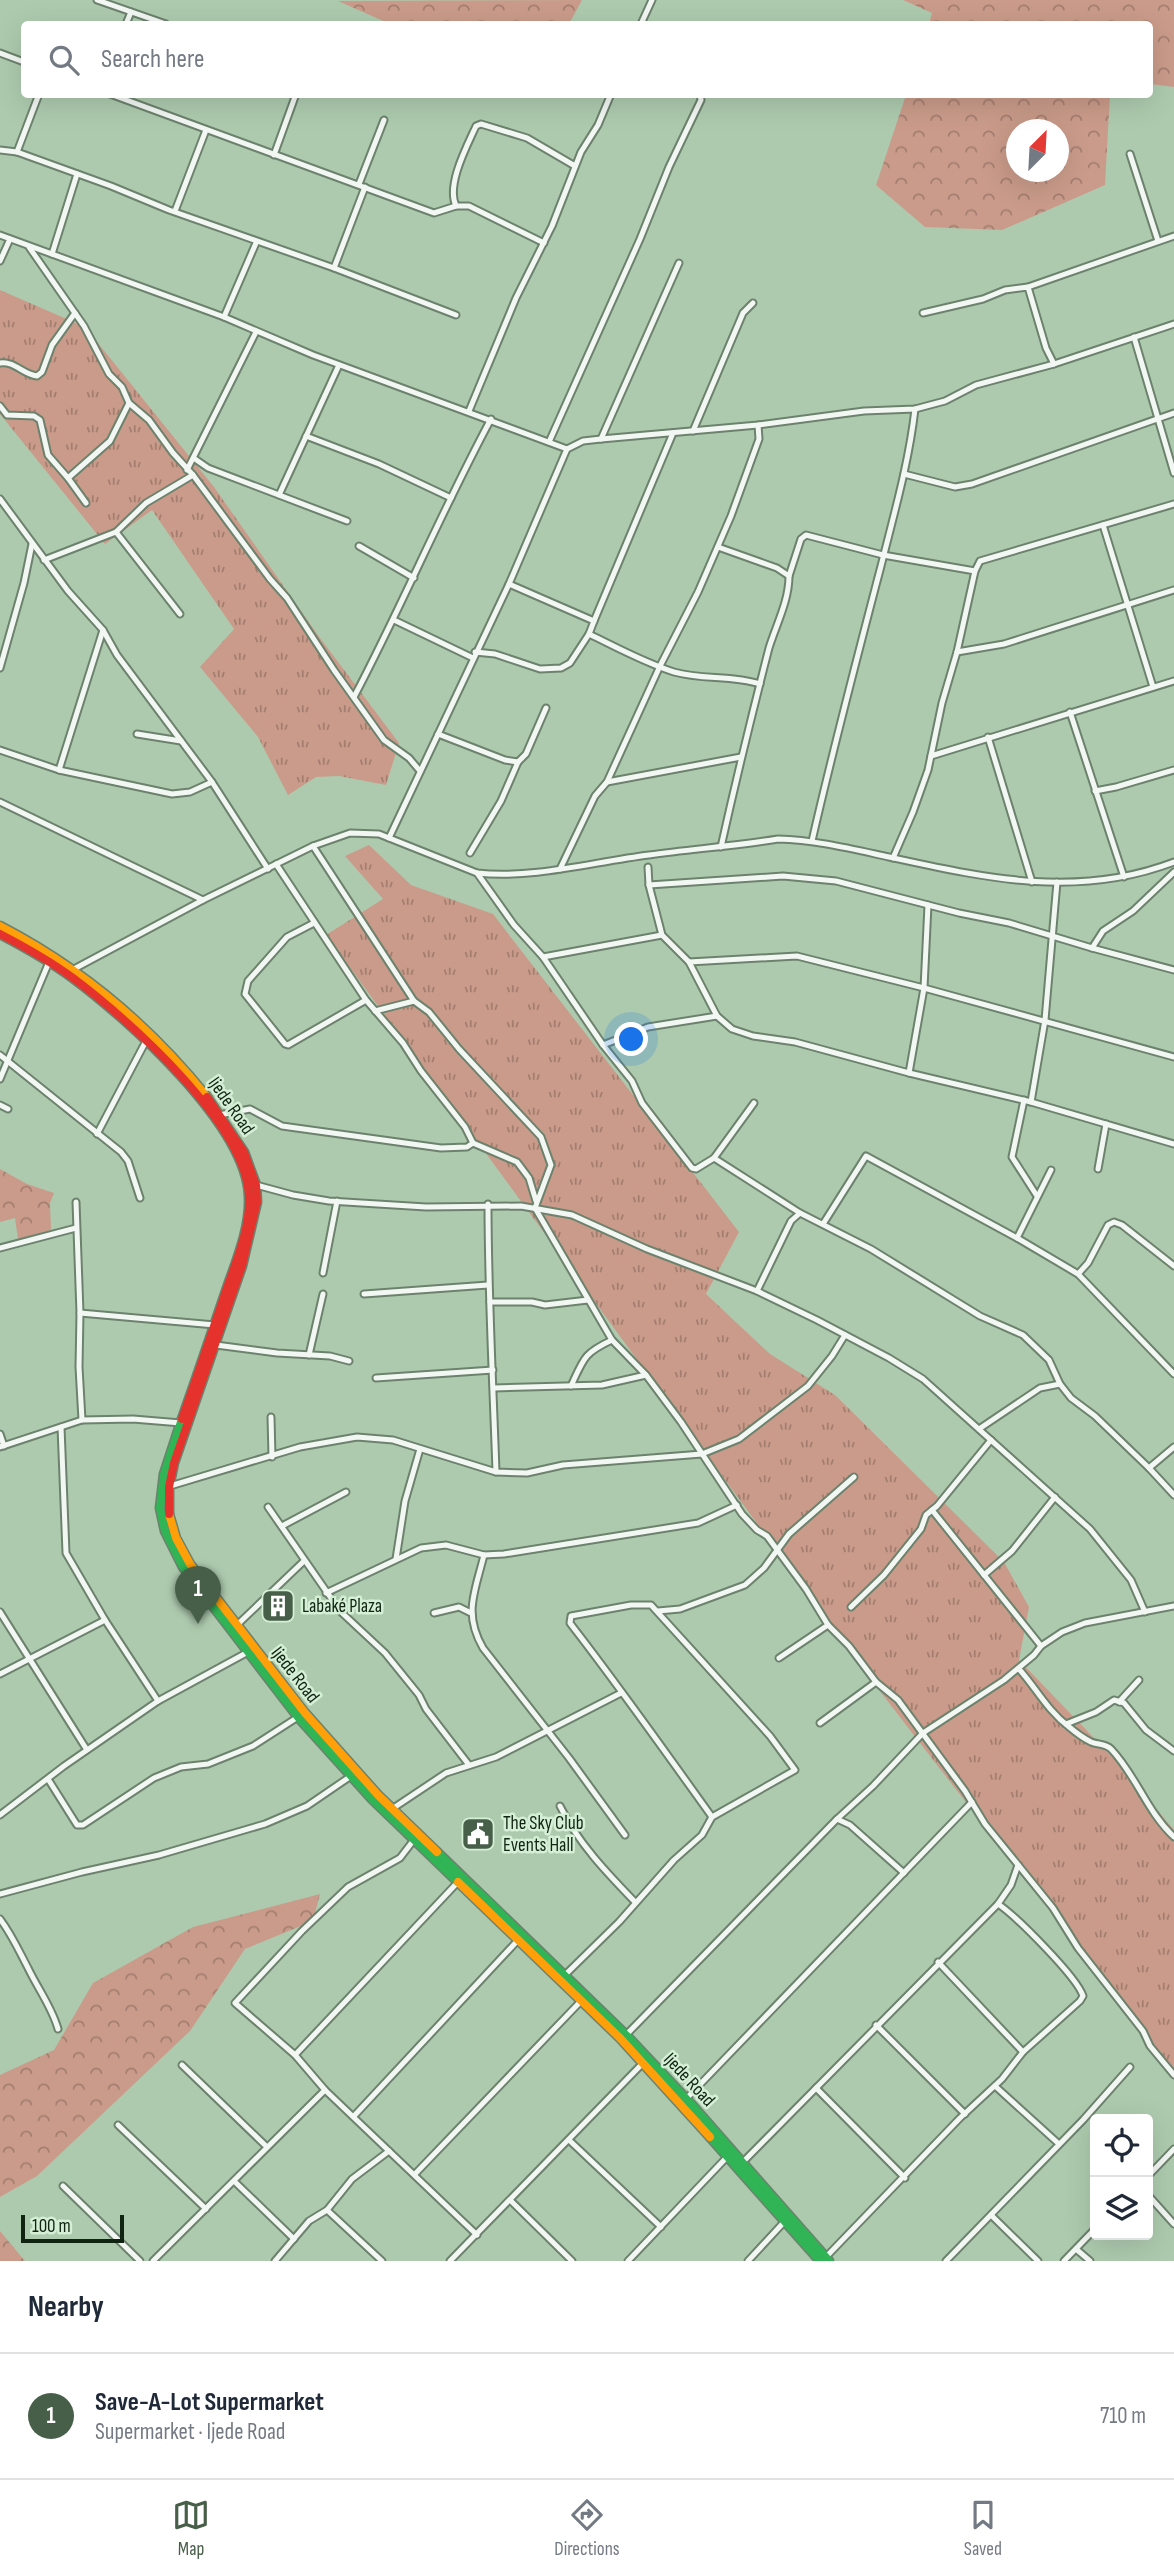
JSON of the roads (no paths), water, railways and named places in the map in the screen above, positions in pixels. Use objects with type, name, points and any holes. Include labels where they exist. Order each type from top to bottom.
[{"type":"main road","name":"Ijede Road","points":[[0,926],[74,969],[107,994],[153,1037],[194,1081],[219,1115],[245,1153],[256,1185],[257,1206],[242,1269],[181,1443],[170,1486],[168,1507],[175,1538],[190,1564],[304,1713],[392,1809],[566,1974],[626,2035],[727,2157],[825,2260]]},
{"type":"main road","name":"Ijede Road","points":[[0,934],[49,962],[101,999],[146,1040],[187,1085],[212,1118],[238,1156],[248,1186],[249,1206],[234,1269],[181,1423],[160,1495],[162,1524],[183,1567],[298,1717],[351,1776],[413,1841],[519,1939],[683,2101],[742,2163],[825,2260]]},
{"type":"street","points":[[98,0],[157,21]]},
{"type":"street","points":[[642,21],[652,0]]},
{"type":"street","points":[[127,21],[131,12]]},
{"type":"street","points":[[0,53],[21,61]]},
{"type":"street","points":[[17,152],[38,98]]},
{"type":"street","points":[[121,98],[434,214],[456,206],[469,206],[544,243]]},
{"type":"street","points":[[274,155],[295,98]]},
{"type":"street","points":[[469,411],[516,298],[544,243],[575,166],[609,98]]},
{"type":"street","points":[[549,442],[701,98]]},
{"type":"street","points":[[334,268],[384,120]]},
{"type":"street","points":[[456,206],[453,198],[458,166],[476,126],[481,124],[527,138],[575,166]]},
{"type":"street","points":[[175,211],[206,130]]},
{"type":"street","points":[[0,150],[17,152],[129,192],[169,211],[334,268],[456,315]]},
{"type":"street","points":[[1130,154],[1158,242]]},
{"type":"street","points":[[52,254],[77,174]]},
{"type":"street","points":[[0,235],[224,317],[339,365],[567,449]]},
{"type":"street","points":[[923,313],[983,299],[1006,290],[1028,287],[1174,236]]},
{"type":"street","points":[[0,261],[10,239]]},
{"type":"street","points":[[224,317],[256,243]]},
{"type":"street","points":[[28,245],[75,313],[109,373],[122,387],[129,403],[149,420],[287,598],[384,740],[409,758],[420,771]]},
{"type":"street","points":[[601,439],[679,263]]},
{"type":"street","points":[[1028,287],[1045,348],[1054,364]]},
{"type":"street","points":[[693,430],[743,313],[752,303]]},
{"type":"street","points":[[0,363],[11,363],[29,375],[37,376],[43,372],[52,345],[75,313]]},
{"type":"street","points":[[389,838],[509,584],[567,449],[583,441],[758,425],[864,411],[915,409],[946,401],[976,385],[1054,364],[1174,324]]},
{"type":"street","points":[[187,470],[256,332]]},
{"type":"street","points":[[1134,337],[1174,473]]},
{"type":"street","points":[[279,495],[339,365]]},
{"type":"street","points":[[68,478],[110,441],[129,403]]},
{"type":"street","points":[[0,406],[7,415],[34,416],[40,420],[48,456],[86,503]]},
{"type":"street","points":[[812,841],[832,752],[853,680],[904,474],[915,409]]},
{"type":"street","points":[[904,474],[955,487],[972,484],[1174,413]]},
{"type":"street","points":[[354,697],[491,419]]},
{"type":"street","points":[[560,869],[595,796],[607,782],[732,516],[759,439],[758,425]]},
{"type":"street","points":[[394,620],[474,655],[495,654],[540,670],[561,668],[570,663],[589,634],[673,433]]},
{"type":"street","points":[[306,436],[379,464],[451,498]]},
{"type":"street","points":[[195,458],[208,468],[346,521]]},
{"type":"street","points":[[44,560],[116,532],[146,503],[193,475]]},
{"type":"street","points":[[0,499],[68,591],[103,630],[117,655],[212,782],[268,869]]},
{"type":"street","points":[[893,858],[921,792],[975,571],[980,561],[1174,504]]},
{"type":"street","points":[[1103,525],[1153,687]]},
{"type":"street","points":[[116,532],[180,614]]},
{"type":"street","points":[[721,847],[741,757],[801,539],[806,535],[883,555],[975,571]]},
{"type":"street","points":[[0,668],[32,544]]},
{"type":"street","points":[[359,546],[414,578]]},
{"type":"street","points":[[718,547],[776,568],[789,576]]},
{"type":"street","points":[[509,584],[594,621]]},
{"type":"street","points":[[957,652],[1004,644],[1174,590]]},
{"type":"street","points":[[59,770],[103,630]]},
{"type":"street","points":[[589,634],[674,672],[760,684]]},
{"type":"street","points":[[931,755],[1174,681]]},
{"type":"street","points":[[470,853],[501,801],[518,762],[526,754],[546,708]]},
{"type":"street","points":[[1070,712],[1124,877]]},
{"type":"street","points":[[137,734],[181,741]]},
{"type":"street","points":[[438,734],[505,760],[518,762]]},
{"type":"street","points":[[988,737],[1032,882]]},
{"type":"street","points":[[0,750],[59,770],[172,794],[190,792],[212,782]]},
{"type":"street","points":[[607,782],[741,757]]},
{"type":"street","points":[[1095,791],[1174,770]]},
{"type":"street","points":[[0,802],[203,900]]},
{"type":"street","points":[[74,969],[276,864],[313,846],[350,833],[379,834],[477,873],[527,875],[778,839],[812,841],[1007,881],[1082,883],[1137,875],[1174,862]]},
{"type":"street","points":[[313,846],[414,1001],[429,1012],[459,1049],[541,1137],[551,1165],[536,1205]]},
{"type":"street","points":[[276,864],[366,1000],[403,1043],[465,1127],[473,1143],[517,1162],[529,1178],[536,1205],[612,1340],[646,1375],[750,1523],[767,1536],[806,1589],[828,1625],[849,1646],[876,1682],[898,1700],[985,1824],[1053,1908],[1078,1948],[1174,2075]]},
{"type":"street","points":[[648,867],[649,885],[662,935],[689,962],[717,1016],[732,1029],[753,1036],[795,1042],[1024,1100],[1174,1144]]},
{"type":"street","points":[[1092,948],[1104,931],[1133,911],[1174,872]]},
{"type":"street","points":[[477,873],[514,925],[543,957],[603,1045],[632,1081],[642,1103],[692,1168],[696,1169],[713,1158],[754,1103]]},
{"type":"street","points":[[649,885],[757,877],[836,881],[1009,923],[1174,970]]},
{"type":"street","points":[[1031,1102],[1045,1020],[1057,882]]},
{"type":"street","points":[[909,1073],[924,988],[928,905]]},
{"type":"street","points":[[314,923],[287,937],[248,981],[245,994],[288,1045],[366,1000]]},
{"type":"street","points":[[543,957],[662,935]]},
{"type":"street","points":[[689,962],[797,956],[1045,1020],[1174,1057]]},
{"type":"street","points":[[0,1079],[49,962]]},
{"type":"street","points":[[375,1011],[414,1001]]},
{"type":"street","points":[[603,1045],[648,1027],[717,1016]]},
{"type":"street","points":[[97,1134],[146,1040]]},
{"type":"street","points":[[0,1055],[121,1152],[128,1161],[140,1198]]},
{"type":"street","points":[[1024,1100],[1012,1157],[1037,1196]]},
{"type":"street","points":[[0,1105],[8,1109]]},
{"type":"street","points":[[219,1115],[250,1109],[282,1126],[440,1148],[467,1147],[473,1143]]},
{"type":"street","points":[[1098,1169],[1106,1124]]},
{"type":"street","points":[[823,1224],[866,1156],[1079,1275],[1174,1374]]},
{"type":"street","points":[[713,1158],[800,1213],[871,1249],[980,1315],[1023,1335],[1049,1360],[1060,1384],[1072,1398],[1095,1416],[1174,1495]]},
{"type":"street","points":[[1017,1238],[1051,1170]]},
{"type":"street","points":[[256,1185],[293,1195],[337,1201],[426,1207],[536,1205],[572,1215],[647,1249],[757,1291],[845,1335],[923,1379],[1090,1529],[1131,1580],[1145,1612]]},
{"type":"street","points":[[323,1273],[337,1201]]},
{"type":"street","points":[[76,1202],[82,1420]]},
{"type":"street","points":[[488,1205],[488,1285],[494,1370],[496,1472]]},
{"type":"street","points":[[757,1291],[790,1221],[800,1213]]},
{"type":"street","points":[[1079,1275],[1108,1225],[1114,1222],[1122,1225],[1174,1266]]},
{"type":"street","points":[[0,1248],[76,1228]]},
{"type":"street","points":[[364,1294],[488,1285]]},
{"type":"street","points":[[309,1355],[323,1294]]},
{"type":"street","points":[[490,1302],[545,1306],[588,1300]]},
{"type":"street","points":[[80,1312],[215,1325]]},
{"type":"street","points":[[170,1486],[346,1437],[380,1438],[496,1472],[527,1473],[563,1465],[702,1454],[739,1439],[808,1386],[845,1335]]},
{"type":"street","points":[[571,1386],[586,1356],[593,1349],[612,1340]]},
{"type":"street","points":[[216,1345],[277,1353],[330,1356],[349,1361]]},
{"type":"street","points":[[376,1378],[494,1370]]},
{"type":"street","points":[[494,1388],[602,1385],[646,1375]]},
{"type":"street","points":[[979,1429],[1040,1388],[1060,1384]]},
{"type":"street","points":[[271,1417],[272,1457]]},
{"type":"street","points":[[0,1434],[2,1447],[82,1420],[133,1419],[181,1423]]},
{"type":"street","points":[[61,1427],[66,1553],[105,1620],[158,1701]]},
{"type":"street","points":[[851,1606],[884,1575],[921,1529],[922,1521],[991,1440]]},
{"type":"street","points":[[1149,1468],[1174,1447]]},
{"type":"street","points":[[396,1559],[405,1501],[420,1449]]},
{"type":"street","points":[[658,1611],[680,1609],[745,1585],[757,1576],[789,1534],[855,1477]]},
{"type":"street","points":[[282,1526],[346,1492]]},
{"type":"street","points":[[984,1575],[1012,1551],[1055,1497]]},
{"type":"street","points":[[326,1593],[421,1548],[446,1545],[484,1555],[698,1523],[737,1505]]},
{"type":"street","points":[[268,1507],[340,1611],[384,1653],[411,1684],[426,1709],[469,1765]]},
{"type":"street","points":[[932,1510],[1041,1646]]},
{"type":"street","points":[[484,1555],[471,1612],[476,1635],[483,1648],[625,1835]]},
{"type":"street","points":[[236,1626],[304,1561]]},
{"type":"street","points":[[566,1974],[619,1922],[674,1860],[702,1835],[712,1817],[795,1770],[770,1736],[651,1605],[631,1605],[571,1615],[570,1623],[640,1715],[712,1817]]},
{"type":"street","points":[[626,2035],[923,1733],[1019,1669],[1041,1646],[1062,1632],[1086,1623],[1174,1606]]},
{"type":"street","points":[[434,1613],[458,1607],[471,1612]]},
{"type":"street","points":[[0,1612],[87,1750]]},
{"type":"street","points":[[0,1674],[105,1620]]},
{"type":"street","points":[[779,1658],[828,1625]]},
{"type":"street","points":[[0,1815],[158,1701],[248,1652]]},
{"type":"street","points":[[1019,1669],[1066,1724],[1089,1741],[1110,1748],[1136,1782],[1141,1795],[1163,1827],[1174,1837]]},
{"type":"street","points":[[1119,1702],[1139,1680]]},
{"type":"street","points":[[821,1723],[876,1682]]},
{"type":"street","points":[[392,1809],[446,1773],[496,1757],[621,1693]]},
{"type":"street","points":[[1066,1724],[1096,1712],[1114,1700],[1124,1703],[1146,1730],[1174,1751]]},
{"type":"street","points":[[48,1779],[78,1825],[83,1825],[154,1778],[181,1767],[208,1764],[253,1746],[298,1717]]},
{"type":"street","points":[[0,1894],[159,1855],[265,1824],[307,1806],[351,1776]]},
{"type":"street","points":[[683,2101],[972,1802]]},
{"type":"street","points":[[560,1806],[580,1840],[635,1902]]},
{"type":"street","points":[[837,1819],[850,1825],[904,1873]]},
{"type":"street","points":[[413,1841],[400,1858],[348,1887],[302,1931],[235,2003],[295,2055],[325,2090],[477,2235]]},
{"type":"street","points":[[742,2163],[998,1904],[1006,1895],[1017,1865]]},
{"type":"street","points":[[295,2055],[457,1883]]},
{"type":"street","points":[[825,2260],[995,2086],[1023,2052],[1083,1996],[1075,1981],[1037,1938],[998,1904]]},
{"type":"street","points":[[0,1919],[13,1936],[49,2005],[58,2029]]},
{"type":"street","points":[[354,2116],[519,1939]]},
{"type":"street","points":[[938,1962],[1023,2052]]},
{"type":"street","points":[[415,2174],[582,2000]]},
{"type":"street","points":[[876,2025],[965,2114]]},
{"type":"street","points":[[1166,2064],[1174,2059]]},
{"type":"street","points":[[450,2261],[643,2063]]},
{"type":"street","points":[[182,2065],[267,2147]]},
{"type":"street","points":[[946,2261],[1130,2067]]},
{"type":"street","points":[[995,2086],[1059,2144]]},
{"type":"street","points":[[816,2088],[905,2178]]},
{"type":"street","points":[[153,2261],[325,2090]]},
{"type":"street","points":[[118,2125],[206,2209]]},
{"type":"street","points":[[569,2140],[661,2227]]},
{"type":"street","points":[[1153,2171],[1174,2149]]},
{"type":"street","points":[[275,2261],[309,2221],[327,2210],[352,2179],[389,2151]]},
{"type":"street","points":[[628,2261],[727,2157]]},
{"type":"street","points":[[234,2181],[294,2239]]},
{"type":"street","points":[[63,2186],[140,2261]]},
{"type":"street","points":[[511,2201],[572,2261]]},
{"type":"street","points":[[1153,2201],[1174,2224]]},
{"type":"street","points":[[327,2210],[382,2261]]},
{"type":"street","points":[[991,2215],[1038,2261]]},
{"type":"street","points":[[748,2261],[785,2221]]},
{"type":"street","points":[[1064,2261],[1090,2234]]},
{"type":"street","points":[[1076,2249],[1090,2261]]},
{"type":"place","name":"Labaké Plaza","points":[[278,1606]]},
{"type":"place","name":"Save-A-Lot Supermarket","points":[[198,1624]]},
{"type":"place","name":"The Sky Club Events Hall","points":[[478,1834]]}]
